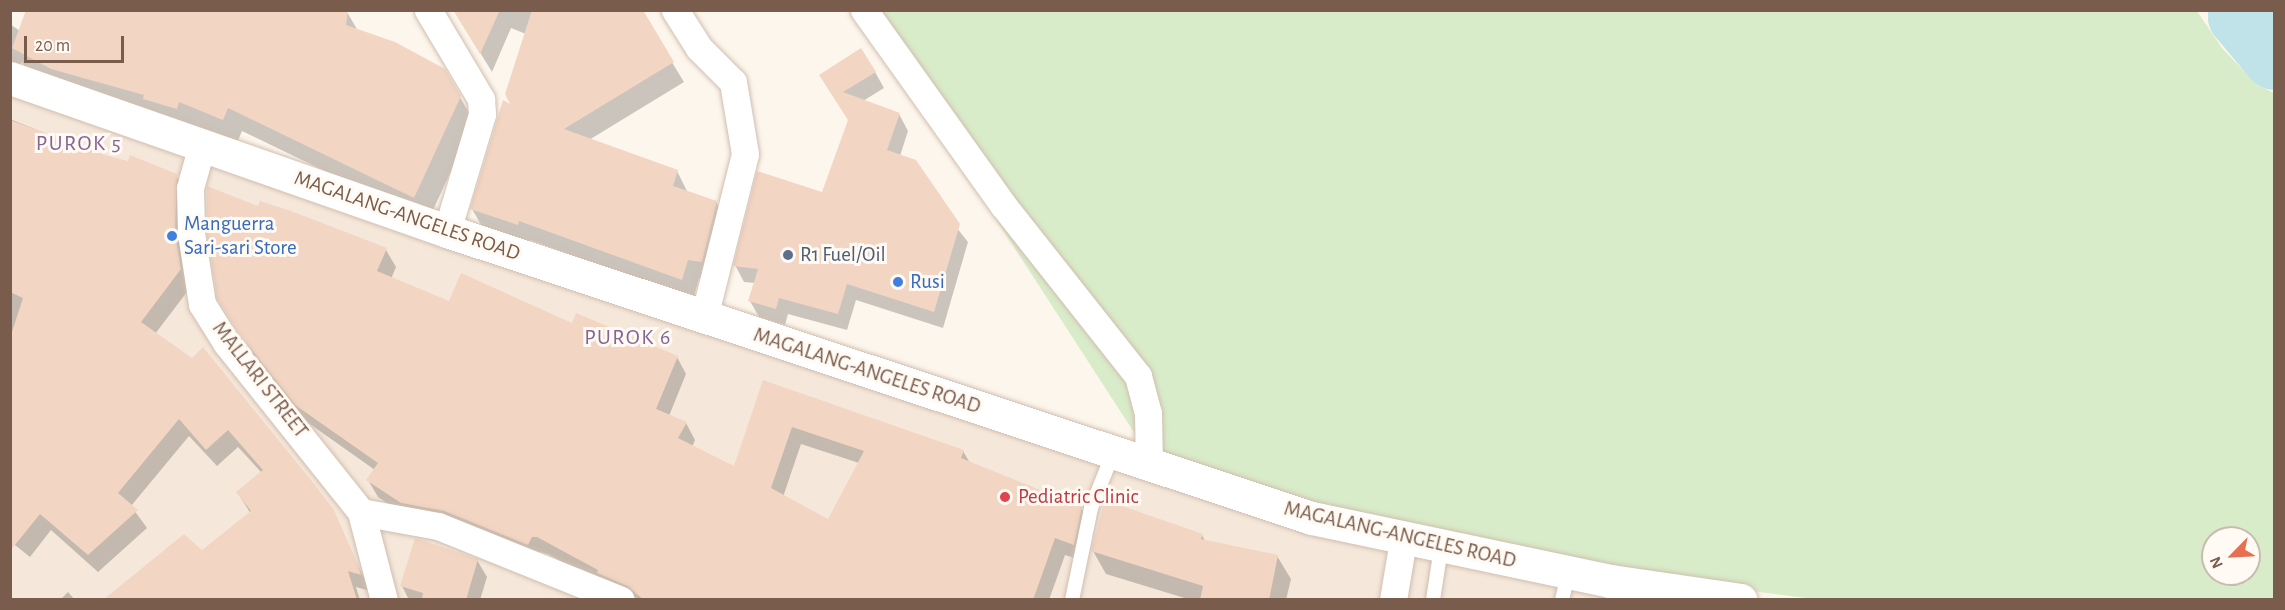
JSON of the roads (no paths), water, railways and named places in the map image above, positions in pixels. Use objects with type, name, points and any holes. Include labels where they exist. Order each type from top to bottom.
[{"type":"main road","name":"MAGALANG-ANGELES ROAD","points":[[10,78],[447,231],[1312,518],[1441,548],[1565,586],[1741,600]]},
{"type":"street","points":[[428,10],[481,99],[482,114],[447,231]]},
{"type":"street","points":[[675,10],[699,48],[733,82],[745,154],[704,317]]},
{"type":"street","points":[[864,10],[1002,205],[1138,376],[1148,413],[1149,464]]},
{"type":"street","name":"MALLARI STREET","points":[[202,145],[190,188],[191,233],[202,304],[227,345],[361,512],[384,600]]},
{"type":"street","points":[[361,512],[438,526],[621,600]]},
{"type":"street","points":[[1393,600],[1403,540]]},
{"type":"lane","points":[[1072,600],[1091,508],[1113,451]]},
{"type":"lane","points":[[1433,600],[1441,548]]},
{"type":"waterway","points":[[2238,10],[2238,17],[2274,60]]},
{"type":"place","name":"Manguerra Sari-sari Store","points":[[172,236]]},
{"type":"place","name":"R1 Fuel/Oil","points":[[788,255]]},
{"type":"place","name":"Rusi","points":[[898,282]]},
{"type":"place","name":"Pediatric Clinic","points":[[1005,497]]},
{"type":"district","name":"PUROK 5","points":[[79,144]]},
{"type":"district","name":"PUROK 6","points":[[628,338]]}]
